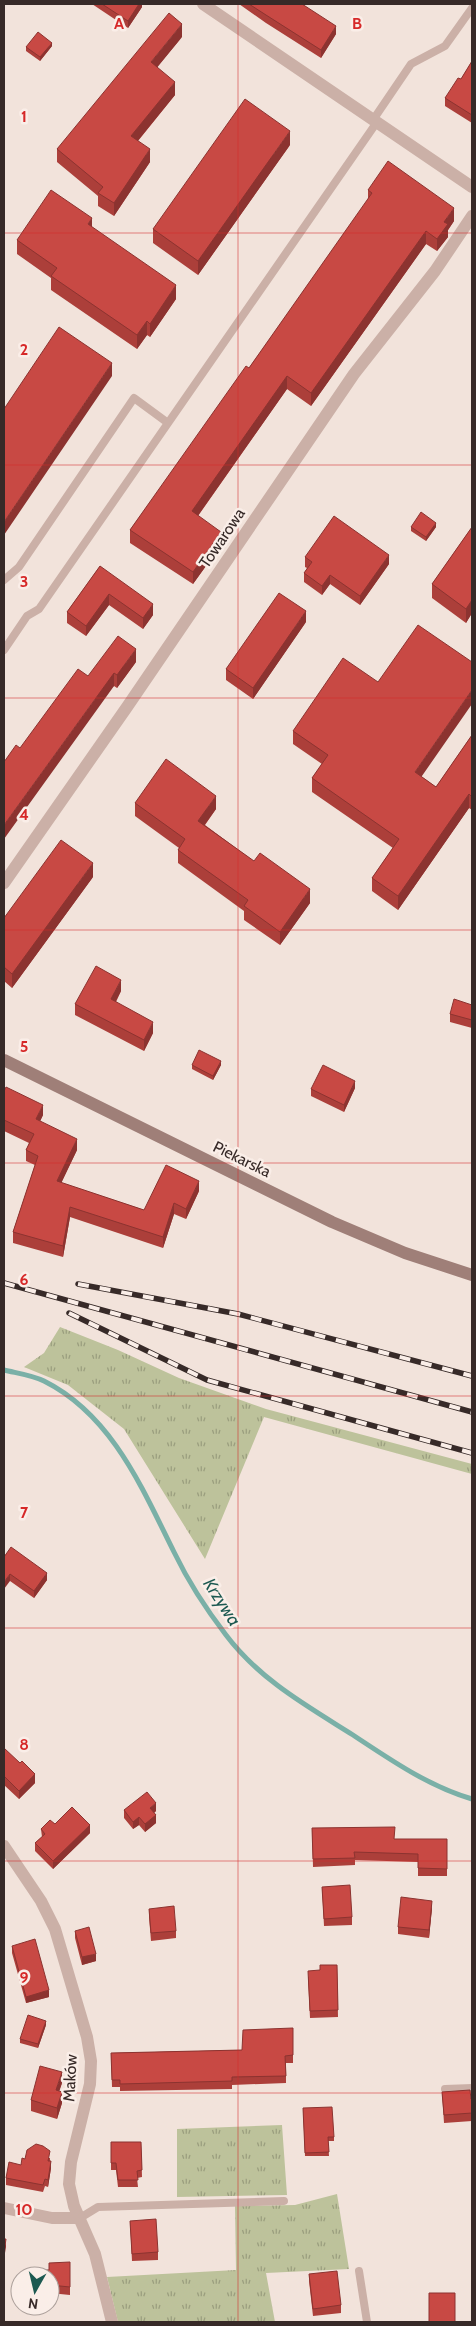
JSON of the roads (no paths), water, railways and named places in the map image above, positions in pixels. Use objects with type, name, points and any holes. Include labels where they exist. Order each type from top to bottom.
[{"type":"street","points":[[203,4],[472,187]]},
{"type":"street","name":"Towarowa","points":[[4,883],[127,707],[354,374],[435,271],[472,216]]},
{"type":"street","name":"Piekarska","points":[[4,1060],[332,1222],[405,1253],[472,1274]]},
{"type":"street","name":"Maków","points":[[4,1846],[23,1871],[54,1930],[87,2037],[91,2061],[90,2084],[71,2162],[69,2184],[74,2206],[95,2254],[112,2322]]},
{"type":"street","points":[[4,2208],[52,2218],[80,2218]]},
{"type":"lane","points":[[4,650],[27,616],[39,609],[375,121],[411,64],[445,46],[472,8]]},
{"type":"lane","points":[[4,580],[19,567],[134,398],[168,422]]},
{"type":"lane","points":[[445,2088],[472,2088]]},
{"type":"lane","points":[[80,2218],[98,2207],[284,2201]]},
{"type":"lane","points":[[359,2271],[367,2322]]},
{"type":"waterway","name":"Krzywa","points":[[4,1370],[39,1379],[68,1395],[107,1433],[137,1479],[179,1563],[198,1595],[226,1635],[254,1666],[285,1691],[396,1763],[425,1780],[472,1799]]},
{"type":"railway","points":[[4,1283],[472,1412]]},
{"type":"railway","points":[[78,1284],[238,1314],[472,1376]]},
{"type":"railway","points":[[69,1313],[207,1380],[472,1453]]}]
